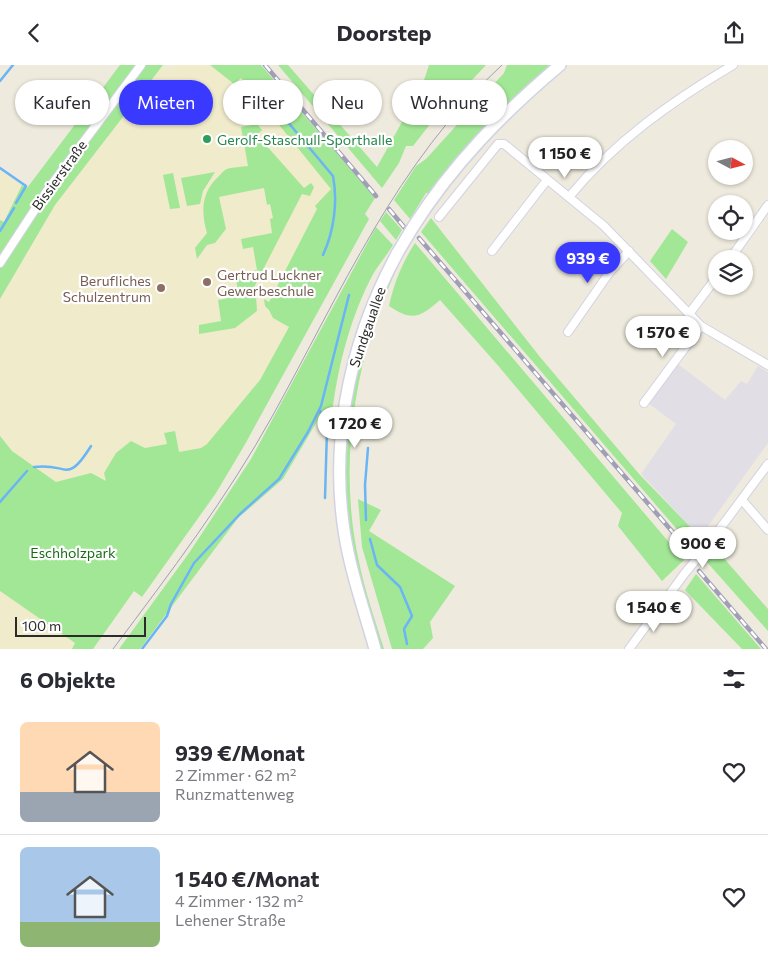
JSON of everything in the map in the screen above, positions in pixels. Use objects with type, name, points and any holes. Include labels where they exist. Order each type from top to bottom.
[{"type":"street","name":"Bissierstraße","points":[[0,263],[47,191],[140,65]]},
{"type":"street","name":"Sundgauallee","points":[[375,649],[350,560],[344,518],[341,473],[342,431],[346,401],[362,333],[384,278],[423,210],[467,153],[510,109],[560,65]]},
{"type":"street","points":[[568,197],[615,148],[639,127],[732,65]]},
{"type":"street","points":[[439,217],[498,144],[504,144],[629,251],[701,326],[768,365]]},
{"type":"street","points":[[492,251],[547,180]]},
{"type":"street","points":[[736,250],[768,205]]},
{"type":"street","points":[[568,332],[609,273],[629,251]]},
{"type":"street","points":[[689,314],[708,289]]},
{"type":"street","points":[[644,403],[701,326]]},
{"type":"street","points":[[629,649],[684,573],[704,550],[768,464]]},
{"type":"street","points":[[742,499],[768,530]]},
{"type":"shaded area","name":"Berufliches Schulzentrum","points":[[163,65],[167,69],[174,65],[210,65],[229,80],[223,80],[223,125],[280,125],[331,189],[343,236],[206,487],[106,482],[91,473],[56,482],[12,451],[0,436],[0,299],[55,205],[119,122],[119,125],[213,125],[213,80],[151,80]]},
{"type":"shaded area","points":[[0,171],[22,185],[4,223],[0,220]]},
{"type":"shaded area","points":[[678,364],[725,400],[741,381],[747,384],[758,366],[768,372],[768,443],[700,537],[641,474],[676,424],[648,403]]},
{"type":"shaded area","points":[[0,591],[75,643],[72,649],[0,649]]},
{"type":"green space","points":[[120,65],[163,65],[151,80],[119,80],[119,122],[55,205],[0,299],[0,220],[4,222],[22,185],[27,188],[75,125],[109,125],[109,80]]},
{"type":"green space","points":[[210,65],[261,65],[274,80],[243,80],[241,78],[239,80],[229,80]]},
{"type":"green space","points":[[278,65],[288,65],[301,80],[291,80]]},
{"type":"green space","points":[[429,65],[486,65],[472,80],[424,80]]},
{"type":"green space","points":[[507,65],[550,65],[507,107],[507,80],[498,80],[504,73]]},
{"type":"green space","points":[[303,82],[313,94],[313,106],[303,95]]},
{"type":"green space","name":"Eschholzpark","points":[[303,114],[375,198],[365,214],[369,219],[244,446],[216,493],[142,597],[134,591],[93,649],[72,649],[75,643],[0,591],[0,436],[12,451],[56,482],[91,473],[106,481],[104,473],[116,453],[131,441],[145,448],[167,444],[164,433],[175,431],[179,452],[201,448],[207,444],[260,380],[289,327],[273,318],[265,306],[264,299],[269,302],[317,209],[315,206],[331,189],[279,125],[303,125]]},
{"type":"green space","points":[[258,125],[262,130],[257,135],[304,188],[311,183],[314,187],[310,196],[302,194],[251,293],[256,296],[257,311],[235,328],[199,334],[199,325],[221,321],[218,300],[239,296],[235,274],[257,270],[253,247],[243,249],[241,239],[272,233],[270,219],[273,218],[270,204],[267,205],[264,188],[219,197],[226,229],[215,243],[207,245],[197,259],[195,248],[207,233],[203,210],[208,190],[222,172],[232,168],[248,166],[241,127]]},
{"type":"green space","points":[[329,125],[340,125],[377,167],[400,125],[429,125],[413,146],[406,146],[399,163],[382,188]]},
{"type":"green space","points":[[457,125],[489,125],[463,150],[429,193],[426,193],[410,219],[394,200],[416,166],[426,159]]},
{"type":"green space","points":[[215,172],[203,191],[200,204],[187,206],[181,178]]},
{"type":"green space","points":[[173,173],[180,208],[170,209],[163,175]]},
{"type":"green space","points":[[386,212],[402,230],[396,240],[380,221]]},
{"type":"green space","points":[[431,218],[540,357],[640,475],[700,537],[693,548],[421,232]]},
{"type":"green space","points":[[376,227],[393,245],[372,275],[355,314],[336,386],[331,423],[319,418],[283,479],[238,518],[140,649],[119,649],[189,553],[251,459]]},
{"type":"green space","points":[[672,229],[688,242],[666,279],[650,261]]},
{"type":"green space","points":[[415,243],[684,560],[662,581],[618,526],[622,513],[495,362],[440,300],[422,314],[410,316],[389,306],[399,273]]},
{"type":"green space","points":[[402,256],[382,302],[364,359],[353,416],[350,445],[351,504],[354,533],[364,584],[384,649],[380,649],[362,593],[349,535],[345,499],[347,427],[352,391],[360,356],[385,288]]},
{"type":"green space","points":[[358,499],[381,510],[369,531],[455,586],[430,622],[433,638],[423,649],[392,649],[362,547]]},
{"type":"green space","points":[[716,549],[768,609],[768,631],[706,561]]},
{"type":"green space","points":[[696,574],[761,649],[742,649],[685,590]]},
{"type":"waterway","points":[[0,81],[13,65]]},
{"type":"waterway","points":[[290,125],[333,176],[334,216],[330,236],[323,255]]},
{"type":"waterway","points":[[0,168],[26,186],[16,203]]},
{"type":"waterway","points":[[0,231],[14,208]]},
{"type":"waterway","points":[[142,649],[167,616],[171,604],[194,563],[240,514],[279,479],[308,432],[321,406],[349,295]]},
{"type":"waterway","points":[[320,411],[327,429],[325,498]]},
{"type":"waterway","points":[[34,467],[45,466],[66,470],[71,469],[83,458],[91,446]]},
{"type":"waterway","points":[[366,520],[365,485],[368,448]]},
{"type":"waterway","points":[[0,502],[27,471]]},
{"type":"waterway","points":[[370,539],[377,565],[400,587],[412,616],[404,629],[407,644]]},
{"type":"tram line","points":[[113,649],[177,563],[237,476],[401,185],[431,143],[465,103],[502,65]]},
{"type":"railway","points":[[265,65],[376,196]]},
{"type":"railway","points":[[389,209],[404,227]]},
{"type":"railway","points":[[419,238],[689,551]]},
{"type":"railway","points":[[699,571],[766,649]]},
{"type":"place","name":"Gerolf-Staschull-Sporthalle","points":[[207,139]]},
{"type":"place","name":"Gertrud Luckner Gewerbeschule","points":[[207,282]]},
{"type":"place","name":"Berufliches Schulzentrum","points":[[161,288]]}]
